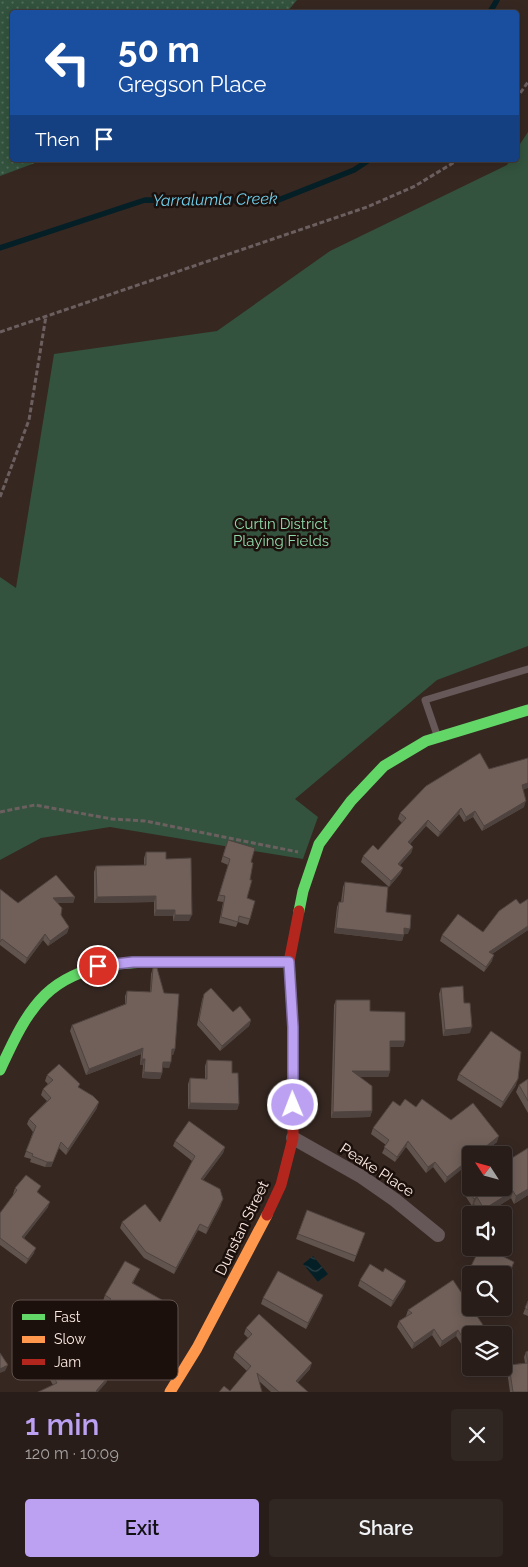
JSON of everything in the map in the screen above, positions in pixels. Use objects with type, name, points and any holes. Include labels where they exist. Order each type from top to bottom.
[{"type":"street","name":"Dunstan Street","points":[[178,1379],[197,1348],[264,1223],[280,1185],[293,1138],[293,1027],[289,962],[304,891],[319,844],[351,801],[384,766],[426,741],[528,710]]},
{"type":"street","points":[[0,1070],[18,1034],[40,1000],[54,988],[75,975],[98,966],[133,962],[289,962]]},
{"type":"street","name":"Peake Place","points":[[293,1138],[362,1177],[395,1200],[438,1235]]},
{"type":"street","name":"Dunstan Street","points":[[170,1392],[177,1380]]},
{"type":"lane","points":[[437,737],[425,700],[528,669]]},
{"type":"path","points":[[519,95],[528,82]]},
{"type":"path","points":[[0,332],[367,207],[415,186],[455,162]]},
{"type":"path","points":[[0,496],[29,420],[46,316]]},
{"type":"path","points":[[0,812],[35,805],[53,807],[112,819],[145,821],[316,855]]},
{"type":"green space","points":[[0,0],[297,0],[289,10],[10,10],[10,162],[38,162],[0,176]]},
{"type":"green space","name":"Curtin District Playing Fields","points":[[528,132],[528,646],[437,680],[295,799],[318,817],[303,859],[110,827],[41,838],[0,860],[0,577],[16,588],[54,354],[217,331],[330,251],[507,165],[509,162],[519,162],[519,146]]},
{"type":"water","points":[[313,1256],[328,1274],[318,1282],[303,1264]]},
{"type":"building","points":[[480,753],[489,769],[528,758],[528,783],[522,785],[526,801],[484,826],[475,811],[466,817],[461,808],[440,832],[428,820],[408,842],[413,847],[398,864],[403,868],[391,881],[363,856],[373,845],[378,850],[406,818],[400,813],[426,786]]},
{"type":"building","points":[[228,840],[255,848],[251,862],[253,863],[250,880],[252,880],[247,898],[255,901],[250,919],[239,916],[238,922],[221,917],[225,896],[219,895],[230,859],[223,856]]},
{"type":"building","points":[[146,852],[166,852],[166,859],[191,858],[192,915],[175,915],[175,910],[156,910],[156,896],[97,897],[96,866],[146,865]]},
{"type":"building","points":[[56,875],[75,897],[53,898],[62,908],[61,915],[69,927],[50,941],[45,934],[27,958],[2,939],[0,942],[0,889],[18,903]]},
{"type":"building","points":[[345,882],[388,887],[386,912],[411,915],[410,929],[404,928],[404,935],[336,928],[339,902],[343,902]]},
{"type":"building","points":[[516,899],[520,904],[528,899],[528,926],[489,952],[494,955],[486,967],[442,935],[458,914],[483,932],[499,911]]},
{"type":"building","points":[[153,968],[157,968],[164,993],[179,994],[175,1049],[172,1049],[171,1062],[163,1062],[162,1073],[144,1072],[145,1059],[142,1059],[143,1048],[89,1069],[72,1025],[126,1004],[127,991],[151,992]]},
{"type":"building","points":[[463,986],[464,1003],[470,1003],[472,1027],[445,1030],[441,988]]},
{"type":"building","points":[[211,988],[233,1012],[240,1006],[251,1020],[222,1046],[199,1020],[204,994]]},
{"type":"building","points":[[336,1000],[370,1000],[370,1011],[405,1012],[405,1041],[390,1041],[390,1071],[352,1071],[372,1086],[372,1111],[333,1112]]},
{"type":"building","points":[[491,1031],[521,1052],[518,1079],[503,1102],[459,1074]]},
{"type":"building","points":[[207,1060],[232,1061],[232,1073],[238,1073],[239,1104],[190,1103],[190,1078],[207,1079]]},
{"type":"building","points":[[59,1064],[80,1084],[78,1087],[99,1102],[68,1149],[61,1142],[53,1162],[47,1162],[32,1156],[33,1154],[26,1151],[36,1126],[29,1119],[51,1098],[43,1089],[53,1080],[47,1075]]},
{"type":"building","points":[[528,1079],[528,1101],[519,1085]]},
{"type":"building","points":[[405,1099],[416,1107],[422,1099],[451,1120],[473,1103],[499,1136],[486,1146],[462,1146],[462,1165],[447,1177],[435,1162],[428,1167],[408,1141],[397,1157],[384,1147],[389,1140],[373,1128],[393,1101],[400,1106]]},
{"type":"building","points":[[189,1121],[225,1147],[201,1179],[220,1189],[223,1199],[208,1228],[200,1224],[176,1268],[146,1252],[122,1222],[145,1204],[160,1222],[195,1156],[175,1141]]},
{"type":"building","points":[[528,1148],[528,1189],[516,1196],[512,1192],[512,1158]]},
{"type":"building","points":[[26,1175],[41,1186],[37,1192],[50,1202],[22,1237],[36,1248],[28,1259],[0,1238],[0,1213],[17,1190],[15,1188]]},
{"type":"building","points":[[472,1196],[505,1196],[489,1206],[482,1206],[477,1197],[474,1199]]},
{"type":"building","points":[[307,1210],[365,1233],[356,1256],[298,1234]]},
{"type":"building","points":[[476,1256],[502,1256],[514,1262],[512,1266],[471,1266]]},
{"type":"building","points":[[125,1261],[140,1269],[132,1283],[162,1300],[110,1300],[105,1295]]},
{"type":"building","points":[[370,1264],[383,1272],[385,1268],[406,1281],[393,1301],[360,1280]]},
{"type":"building","points":[[278,1271],[323,1295],[308,1323],[263,1298]]},
{"type":"building","points":[[453,1280],[462,1294],[462,1316],[477,1316],[484,1326],[462,1326],[462,1337],[458,1330],[442,1341],[434,1329],[414,1343],[399,1321],[412,1313],[408,1310]]},
{"type":"building","points":[[259,1314],[312,1363],[296,1381],[308,1392],[279,1392],[257,1373],[262,1392],[219,1392],[224,1386],[230,1391],[251,1366],[235,1352],[252,1334],[246,1328]]},
{"type":"building","points":[[0,1353],[8,1365],[0,1369]]},
{"type":"building","points":[[528,1363],[528,1392],[513,1392],[511,1376],[512,1365]]},
{"type":"building","points":[[55,1380],[105,1380],[97,1392],[38,1392],[57,1383]]},
{"type":"waterway","name":"Yarralumla Creek","points":[[491,10],[497,0]]},
{"type":"waterway","name":"Yarralumla Creek","points":[[0,248],[145,200],[276,201],[354,170],[366,162]]},
{"type":"traffic: fast","points":[[299,911],[303,891],[319,844],[351,801],[384,766],[426,741],[528,710]]},
{"type":"traffic: fast","points":[[0,1070],[19,1031],[38,1003],[61,983],[78,974],[96,968],[135,962],[289,962]]},
{"type":"traffic: slow","points":[[178,1379],[197,1348],[267,1215]]},
{"type":"traffic: slow","points":[[170,1392],[177,1380]]},
{"type":"traffic: jam","points":[[267,1215],[281,1185],[293,1138],[293,1027],[289,962],[299,911]]},
{"type":"route","points":[[98,966],[133,962],[289,962],[293,1027],[293,1105]]}]
